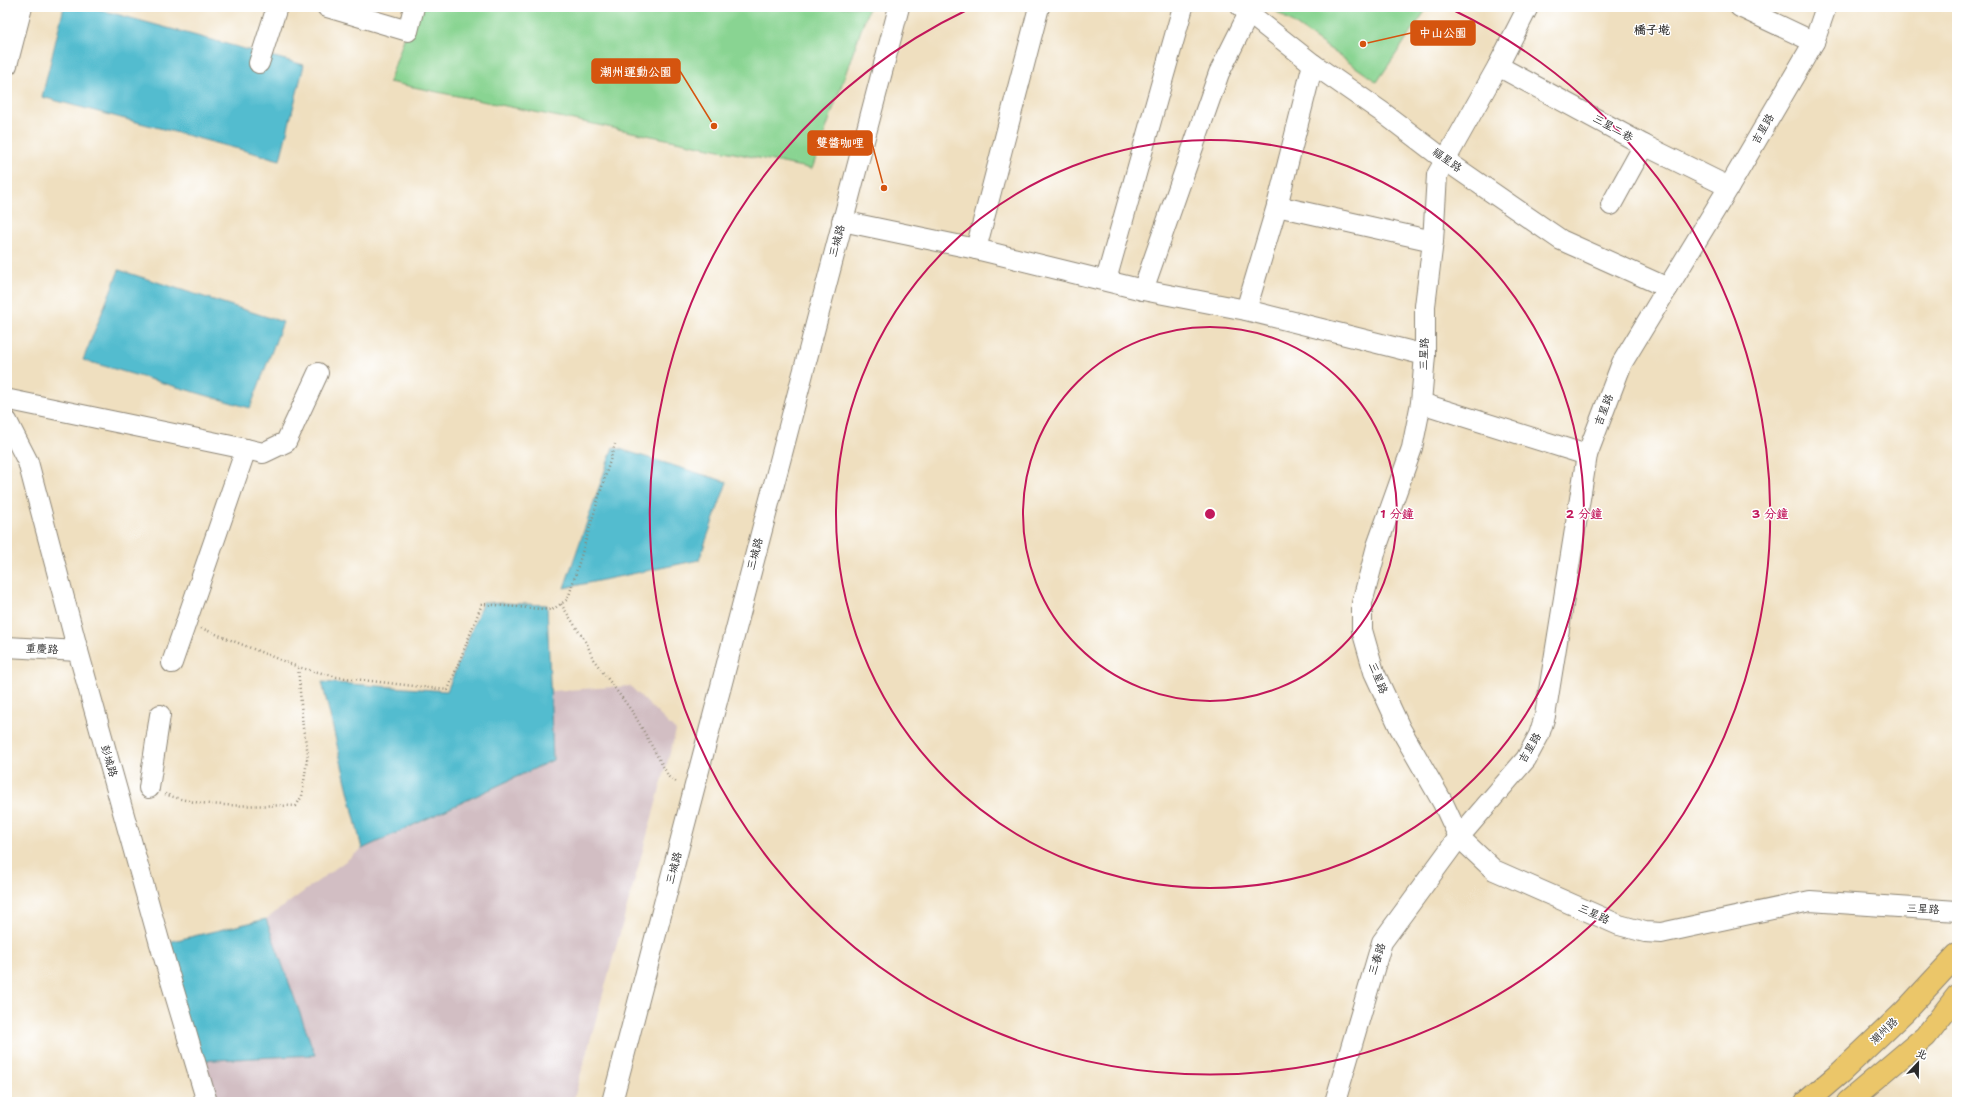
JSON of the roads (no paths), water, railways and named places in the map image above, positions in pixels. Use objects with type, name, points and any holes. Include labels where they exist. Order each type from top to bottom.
[{"type":"main road","name":"潮州路","points":[[1806,1102],[1840,1073],[1905,1011],[1957,955]]},
{"type":"main road","points":[[1848,1102],[1926,1036],[1957,996]]},
{"type":"street","points":[[7,66],[22,7]]},
{"type":"street","points":[[259,63],[277,7]]},
{"type":"street","points":[[327,7],[408,31],[414,7]]},
{"type":"street","name":"三城路","points":[[612,1102],[899,7]]},
{"type":"street","points":[[976,249],[1039,7]]},
{"type":"street","points":[[1106,280],[1183,7]]},
{"type":"street","name":"三星路","points":[[1528,7],[1498,66],[1437,175],[1433,241],[1425,306],[1425,355],[1421,403],[1412,448],[1377,546],[1362,603],[1362,630],[1374,672],[1400,728],[1443,803],[1459,837],[1494,870],[1619,925],[1645,932],[1661,932],[1810,901],[1957,912]]},
{"type":"street","points":[[1740,7],[1814,42]]},
{"type":"street","name":"吉星路","points":[[1459,837],[1526,759],[1540,735],[1545,716],[1587,455],[1622,363],[1729,187],[1814,42],[1826,7]]},
{"type":"street","points":[[1143,290],[1219,73],[1245,10]]},
{"type":"street","name":"福星路","points":[[1245,10],[1313,64],[1382,112],[1445,160],[1561,240],[1668,288]]},
{"type":"street","points":[[1246,310],[1277,206],[1313,64]]},
{"type":"street","name":"三星二巷","points":[[1498,66],[1644,145],[1729,187]]},
{"type":"street","points":[[1611,205],[1644,145]]},
{"type":"street","points":[[1277,206],[1433,241]]},
{"type":"street","points":[[842,221],[976,249],[1143,290],[1246,310],[1425,355]]},
{"type":"street","points":[[7,402],[10,400],[263,453],[286,442],[318,373]]},
{"type":"street","points":[[1421,403],[1587,455]]},
{"type":"street","name":"彭城路","points":[[7,421],[28,462],[78,651],[160,944],[207,1102]]},
{"type":"street","points":[[172,663],[246,449]]},
{"type":"street","name":"重慶路","points":[[7,647],[78,651]]},
{"type":"street","points":[[149,788],[160,715]]},
{"type":"street","name":"三春路","points":[[1335,1102],[1382,942],[1459,837]]},
{"type":"water","points":[[64,7],[90,7],[304,65],[280,160],[42,97]]},
{"type":"water","points":[[119,270],[283,322],[250,408],[83,360]]},
{"type":"water","points":[[613,447],[727,482],[699,560],[564,588]]},
{"type":"water","points":[[483,602],[547,605],[553,760],[362,849],[322,682],[447,691]]},
{"type":"water","points":[[266,919],[315,1055],[195,1061],[160,944]]},
{"type":"place","name":"中山公園","points":[[1363,44]]},
{"type":"place","name":"潮州運動公園","points":[[714,126]]},
{"type":"place","name":"雙醬咖哩","points":[[884,188]]},
{"type":"district","name":"橋子墘","points":[[1652,30]]}]
